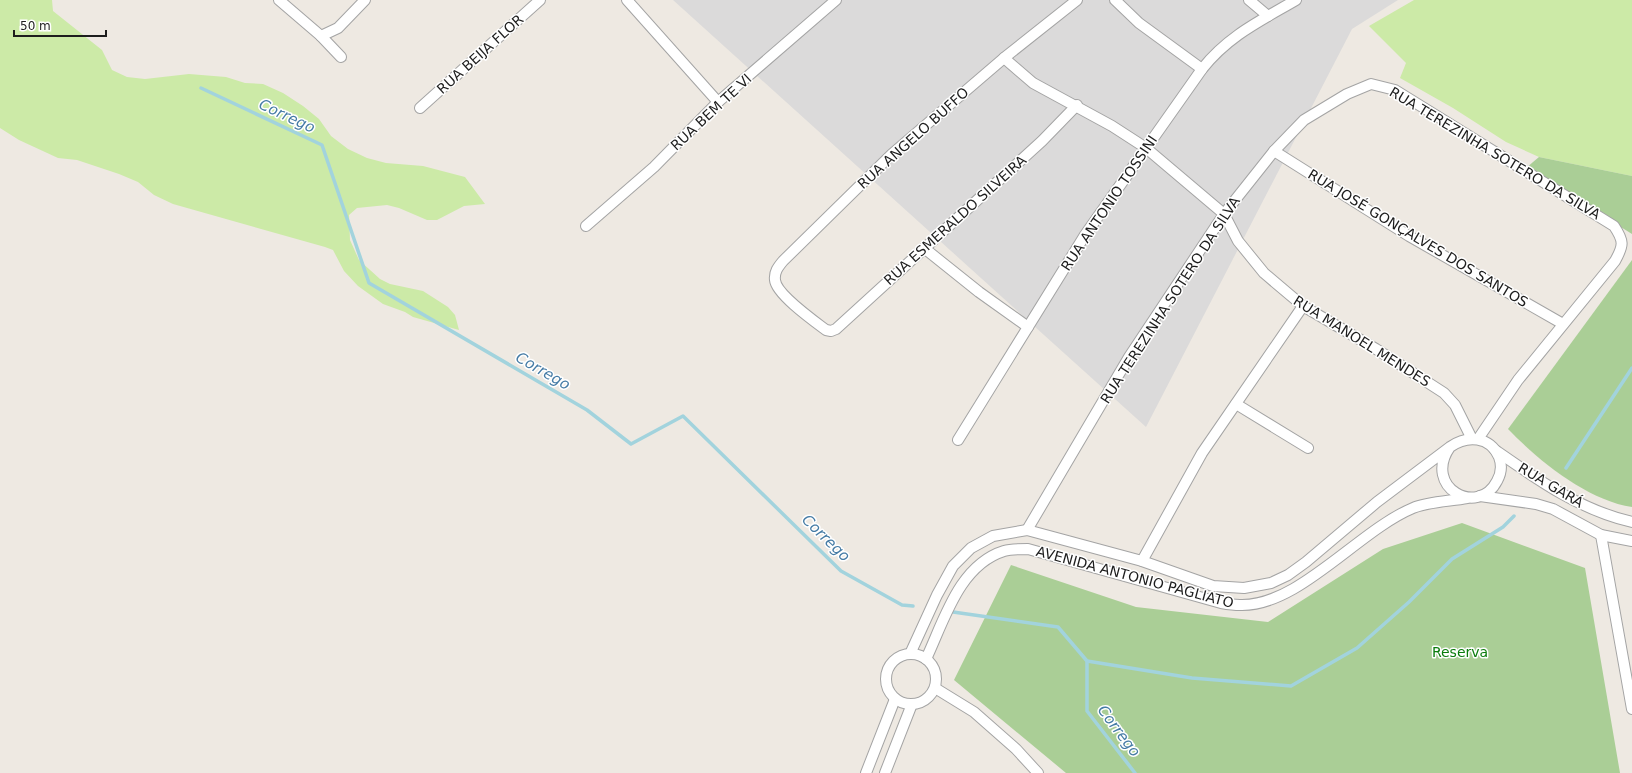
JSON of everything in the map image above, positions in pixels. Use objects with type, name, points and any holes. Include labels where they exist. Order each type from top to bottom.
[{"type":"street","points":[[279,0],[321,36],[341,57]]},
{"type":"street","points":[[321,36],[338,28],[365,0]]},
{"type":"street","name":"RUA BEIJA FLOR","points":[[420,108],[540,0]]},
{"type":"street","points":[[627,0],[718,102]]},
{"type":"street","name":"RUA BEM TE VI","points":[[586,226],[654,167],[718,102],[836,0]]},
{"type":"street","name":"RUA ANGELO BUFFO","points":[[831,331],[826,330],[781,293],[775,282],[775,272],[782,261],[892,154],[1004,58],[1077,0]]},
{"type":"street","points":[[1115,0],[1139,22],[1202,69]]},
{"type":"street","points":[[1249,0],[1268,16]]},
{"type":"street","name":"RUA ANTONIO TOSSINI","points":[[958,440],[1085,235],[1213,54],[1230,39],[1296,0]]},
{"type":"street","name":"RUA MANOEL MENDES","points":[[1004,58],[1033,83],[1077,105],[1146,148],[1224,214],[1238,241],[1264,273],[1303,306],[1376,348],[1444,393],[1455,405],[1475,439]]},
{"type":"street","name":"RUA TEREZINHA SOTERO DA SILVA","points":[[1027,530],[1129,357],[1224,214],[1274,151],[1304,120],[1347,94],[1371,84],[1395,90],[1614,226],[1622,238],[1621,249],[1615,261],[1562,324],[1518,380],[1475,439]]},
{"type":"street","name":"RUA ESMERALDO SILVEIRA","points":[[831,331],[1042,141],[1077,105]]},
{"type":"street","name":"RUA JOSÉ GONÇALVES DOS SANTOS","points":[[1274,151],[1409,236],[1562,324]]},
{"type":"street","points":[[924,248],[979,292],[1028,327]]},
{"type":"street","points":[[1142,561],[1202,453],[1303,306]]},
{"type":"street","points":[[1236,404],[1308,448]]},
{"type":"street","points":[[1475,439],[1487,443],[1495,450],[1499,458],[1501,468],[1499,477],[1495,485],[1488,492],[1475,497],[1461,496],[1452,491],[1446,484],[1442,475],[1444,455],[1450,447],[1458,441],[1475,439]]},
{"type":"street","name":"AVENIDA ANTONIO PAGLIATO","points":[[910,654],[937,595],[958,562],[971,548],[993,536],[1027,530],[1142,561],[1214,586],[1244,588],[1271,583],[1288,575],[1306,562],[1377,502],[1450,447]]},
{"type":"street","name":"RUA GARÁ","points":[[1495,450],[1571,500],[1611,517],[1632,522]]},
{"type":"street","name":"AVENIDA ANTONIO PAGLIATO","points":[[926,660],[954,599],[968,575],[985,560],[1004,551],[1028,549],[1221,603],[1240,605],[1268,601],[1295,588],[1378,527],[1414,507],[1475,497],[1536,504],[1553,509],[1601,535],[1632,541]]},
{"type":"street","points":[[1601,535],[1632,709]]},
{"type":"street","points":[[910,654],[919,656],[926,660],[935,672],[935,688],[926,700],[912,704],[903,703],[895,698],[889,692],[886,684],[888,671],[894,660],[910,654]]},
{"type":"street","points":[[935,688],[974,712],[1016,749],[1038,773]]},
{"type":"street","points":[[866,773],[895,698]]},
{"type":"street","points":[[885,773],[912,704]]},
{"type":"shaded area","points":[[673,0],[1398,0],[1352,29],[1146,427]]},
{"type":"green space","points":[[0,0],[52,0],[53,11],[102,50],[112,70],[127,77],[145,79],[189,74],[226,77],[245,83],[263,84],[283,93],[303,106],[319,119],[331,136],[348,149],[367,158],[386,163],[423,166],[465,177],[485,204],[464,206],[437,220],[427,220],[399,208],[387,205],[357,208],[349,215],[350,240],[359,260],[380,279],[390,284],[423,291],[448,307],[455,315],[459,330],[413,317],[405,312],[383,304],[358,286],[344,271],[333,250],[173,204],[154,195],[138,182],[77,160],[58,158],[19,140],[0,128]]},
{"type":"green space","points":[[1414,0],[1632,0],[1632,176],[1539,157],[1506,142],[1453,108],[1400,78],[1406,63],[1369,26]]},
{"type":"green space","points":[[1539,157],[1632,176],[1632,234],[1526,168]]},
{"type":"green space","points":[[1632,260],[1632,507],[1615,503],[1581,488],[1534,454],[1508,429]]},
{"type":"green space","name":"Reserva","points":[[1462,523],[1585,568],[1620,773],[1066,773],[954,680],[1011,565],[1136,607],[1268,622],[1383,549]]},
{"type":"waterway","name":"Corrego","points":[[201,88],[322,145],[369,283],[587,410],[631,444],[683,416],[841,571],[902,605],[913,606]]},
{"type":"waterway","points":[[1566,468],[1632,368]]},
{"type":"waterway","points":[[1087,661],[1192,678],[1291,686],[1357,648],[1409,602],[1452,559],[1503,527],[1514,516]]},
{"type":"waterway","name":"Corrego","points":[[953,612],[1058,627],[1087,661],[1087,711],[1135,773]]}]
